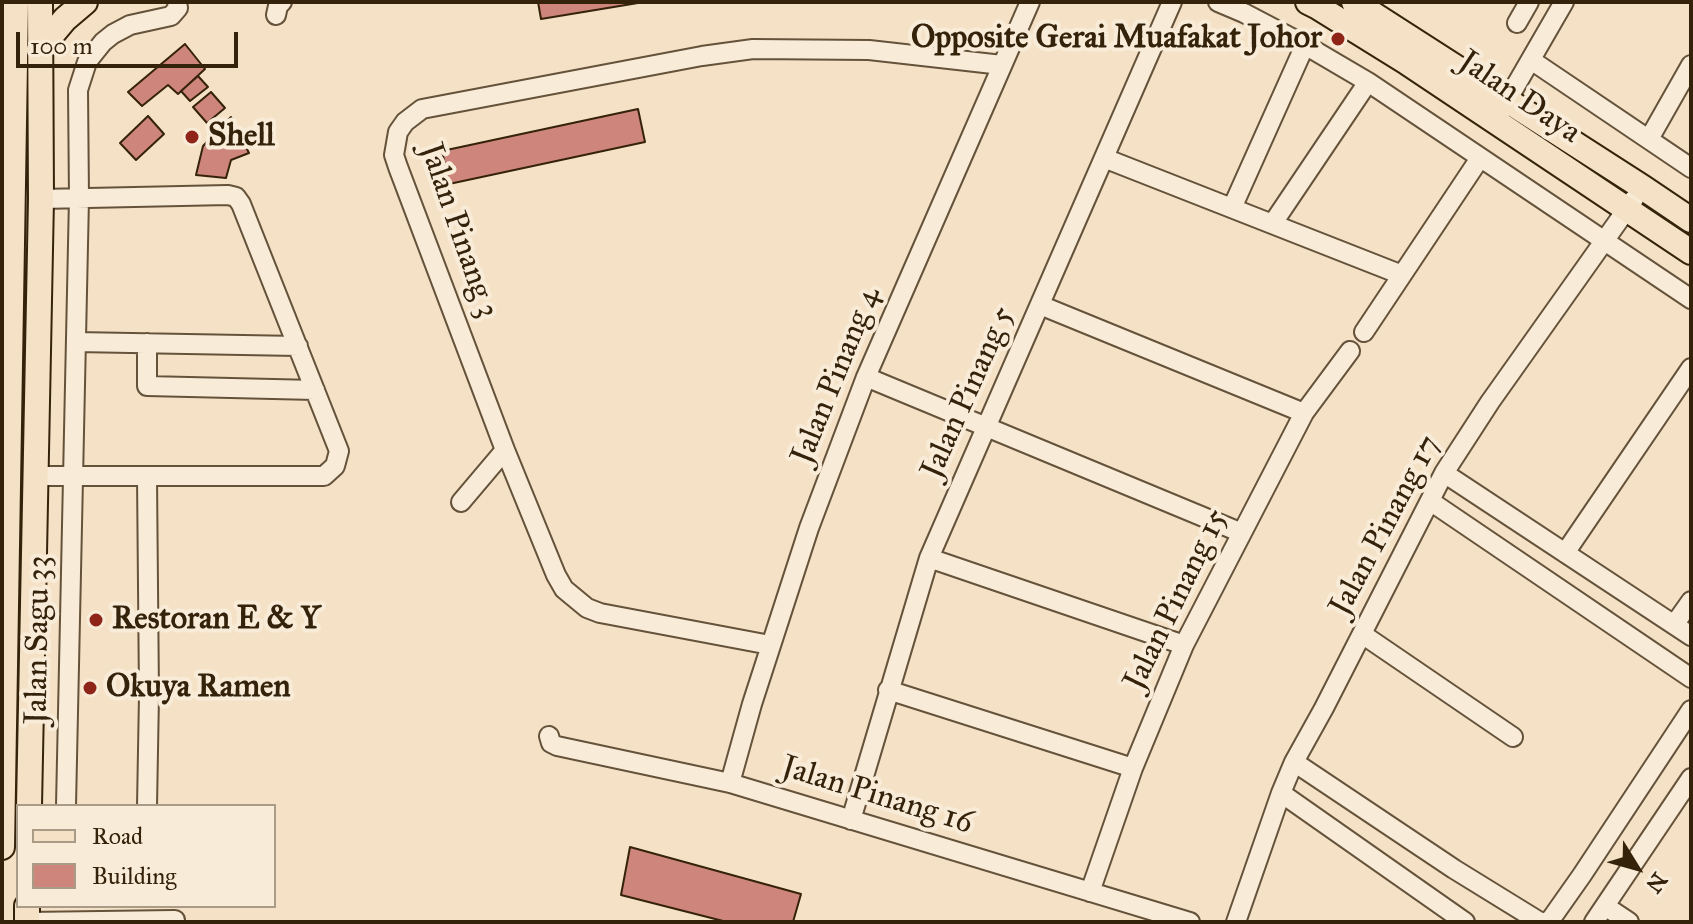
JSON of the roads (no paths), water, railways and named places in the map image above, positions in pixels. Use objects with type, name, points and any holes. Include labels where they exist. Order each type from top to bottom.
[{"type":"main road","points":[[39,50],[65,19],[85,2]]},
{"type":"main road","name":"Jalan Daya","points":[[1308,2],[1642,187],[1691,220]]},
{"type":"main road","name":"Jalan Daya","points":[[1354,2],[1691,252]]},
{"type":"main road","points":[[23,3],[39,50],[41,199],[29,804]]},
{"type":"main road","points":[[2,847],[8,36],[23,3]]},
{"type":"street","name":"Jalan Sagu 33","points":[[66,804],[79,198],[78,90],[87,62],[96,48],[130,25],[171,16],[178,8],[177,2]]},
{"type":"street","name":"Jalan Pinang 4","points":[[730,783],[770,645],[809,528],[866,377],[1030,2]]},
{"type":"street","name":"Jalan Pinang 5","points":[[851,820],[929,558],[1172,2]]},
{"type":"street","points":[[1218,2],[1305,45],[1368,82],[1691,299]]},
{"type":"street","points":[[1517,23],[1529,2]]},
{"type":"street","points":[[1502,110],[1564,2]]},
{"type":"street","points":[[1232,208],[1305,45]]},
{"type":"street","name":"Jalan Pinang 3","points":[[770,645],[600,613],[587,608],[564,589],[505,450],[394,155],[398,132],[413,114],[422,109],[753,49],[869,50],[1002,65]]},
{"type":"street","points":[[1531,60],[1691,168]]},
{"type":"street","points":[[1649,139],[1691,65]]},
{"type":"street","points":[[1273,223],[1368,82]]},
{"type":"street","points":[[1104,158],[1402,275]]},
{"type":"street","points":[[1364,332],[1480,158]]},
{"type":"street","name":"Jalan Pinang 17","points":[[1236,922],[1294,762],[1444,473],[1490,402],[1642,187]]},
{"type":"street","points":[[35,476],[324,476],[335,466],[339,451],[236,197],[41,199]]},
{"type":"street","points":[[1040,305],[1304,413]]},
{"type":"street","points":[[76,342],[298,346]]},
{"type":"street","points":[[147,343],[147,386],[315,390]]},
{"type":"street","name":"Jalan Pinang 15","points":[[1090,892],[1133,768],[1184,645],[1304,413],[1350,351]]},
{"type":"street","points":[[1565,553],[1691,368]]},
{"type":"street","points":[[866,377],[1242,533]]},
{"type":"street","points":[[461,502],[505,450]]},
{"type":"street","points":[[1444,473],[1691,636]]},
{"type":"street","points":[[147,477],[147,804]]},
{"type":"street","points":[[1430,501],[1691,678]]},
{"type":"street","points":[[929,558],[1184,645]]},
{"type":"street","points":[[1674,625],[1691,601]]},
{"type":"street","points":[[1362,634],[1513,737]]},
{"type":"street","points":[[888,690],[1133,768]]},
{"type":"street","points":[[1546,922],[1582,875],[1691,710]]},
{"type":"street","name":"Jalan Pinang 16","points":[[549,736],[551,743],[557,746],[730,783],[1190,922]]},
{"type":"street","points":[[1294,762],[1454,869],[1540,922]]},
{"type":"street","points":[[1629,922],[1600,914],[1688,789]]},
{"type":"street","points":[[1281,793],[1465,922]]},
{"type":"street","points":[[27,922],[63,913],[175,920]]},
{"type":"place","name":"Opposite Gerai Muafakat Johor","points":[[1338,39]]},
{"type":"place","name":"Shell","points":[[192,137]]},
{"type":"place","name":"Restoran E & Y","points":[[96,620]]},
{"type":"place","name":"Okuya Ramen","points":[[90,688]]}]
